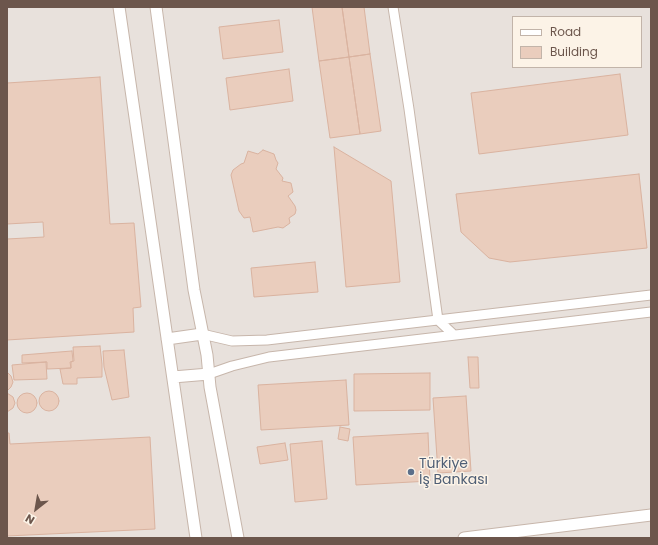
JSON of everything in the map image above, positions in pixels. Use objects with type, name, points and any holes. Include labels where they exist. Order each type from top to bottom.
[{"type":"street","points":[[119,7],[196,538]]},
{"type":"street","points":[[156,7],[194,290],[238,538]]},
{"type":"street","points":[[393,7],[410,109],[438,320],[454,335]]},
{"type":"street","points":[[167,338],[202,334],[232,340],[267,340],[651,294]]},
{"type":"street","points":[[593,301],[594,318]]},
{"type":"street","points":[[173,377],[209,374],[232,366],[269,357],[651,312]]},
{"type":"street","points":[[464,538],[651,515]]},
{"type":"shaded area","points":[[7,7],[651,7],[651,538],[7,538]]},
{"type":"building","points":[[312,7],[342,7],[349,57],[319,61]]},
{"type":"building","points":[[342,7],[364,7],[370,54],[349,57]]},
{"type":"building","points":[[279,20],[283,52],[223,59],[219,27]]},
{"type":"building","points":[[370,54],[381,131],[360,134],[349,57]]},
{"type":"building","points":[[349,57],[360,134],[330,138],[319,61]]},
{"type":"building","points":[[289,69],[293,101],[230,110],[226,78]]},
{"type":"building","points":[[620,74],[628,135],[479,154],[471,93]]},
{"type":"building","points":[[100,77],[110,224],[134,223],[141,307],[133,308],[134,332],[7,340],[7,239],[44,237],[43,222],[7,224],[7,83]]},
{"type":"building","points":[[334,147],[391,181],[400,282],[346,287]]},
{"type":"building","points":[[263,150],[274,154],[278,163],[276,169],[283,178],[282,181],[291,183],[293,192],[288,196],[296,210],[295,214],[289,218],[290,223],[283,228],[278,227],[253,232],[250,217],[244,218],[239,211],[231,175],[233,170],[244,163],[248,151],[258,154]]},
{"type":"building","points":[[639,174],[647,248],[510,262],[489,258],[461,232],[456,194]]},
{"type":"building","points":[[315,262],[318,292],[254,297],[251,268]]},
{"type":"building","points":[[100,346],[102,377],[77,378],[77,384],[63,384],[60,369],[71,368],[71,362],[74,361],[73,347]]},
{"type":"building","points":[[124,350],[129,397],[112,400],[104,367],[103,351]]},
{"type":"building","points":[[72,351],[73,361],[70,362],[71,368],[47,369],[47,362],[22,363],[22,355]]},
{"type":"building","points":[[468,357],[478,357],[479,388],[470,388]]},
{"type":"building","points":[[46,362],[47,379],[14,380],[12,365]]},
{"type":"building","points":[[7,372],[11,376],[13,382],[7,391]]},
{"type":"building","points":[[430,373],[430,410],[354,411],[354,374]]},
{"type":"building","points":[[346,380],[349,425],[261,430],[258,385]]},
{"type":"building","points":[[49,391],[56,394],[59,401],[56,408],[49,411],[42,408],[39,401],[42,394]]},
{"type":"building","points":[[7,393],[13,397],[15,403],[13,408],[7,412]]},
{"type":"building","points":[[27,393],[34,396],[37,403],[34,410],[27,413],[20,410],[17,403],[20,396]]},
{"type":"building","points":[[466,396],[471,471],[438,473],[433,398]]},
{"type":"building","points":[[340,427],[350,429],[348,441],[338,439]]},
{"type":"building","points":[[7,433],[9,433],[10,444],[150,437],[155,529],[7,536]]},
{"type":"building","points":[[428,433],[430,481],[356,485],[353,437]]},
{"type":"building","points":[[322,441],[327,499],[295,502],[290,444]]},
{"type":"building","points":[[285,443],[288,460],[260,464],[257,447]]},
{"type":"place","name":"Türkiye İş Bankası","points":[[411,472]]}]
